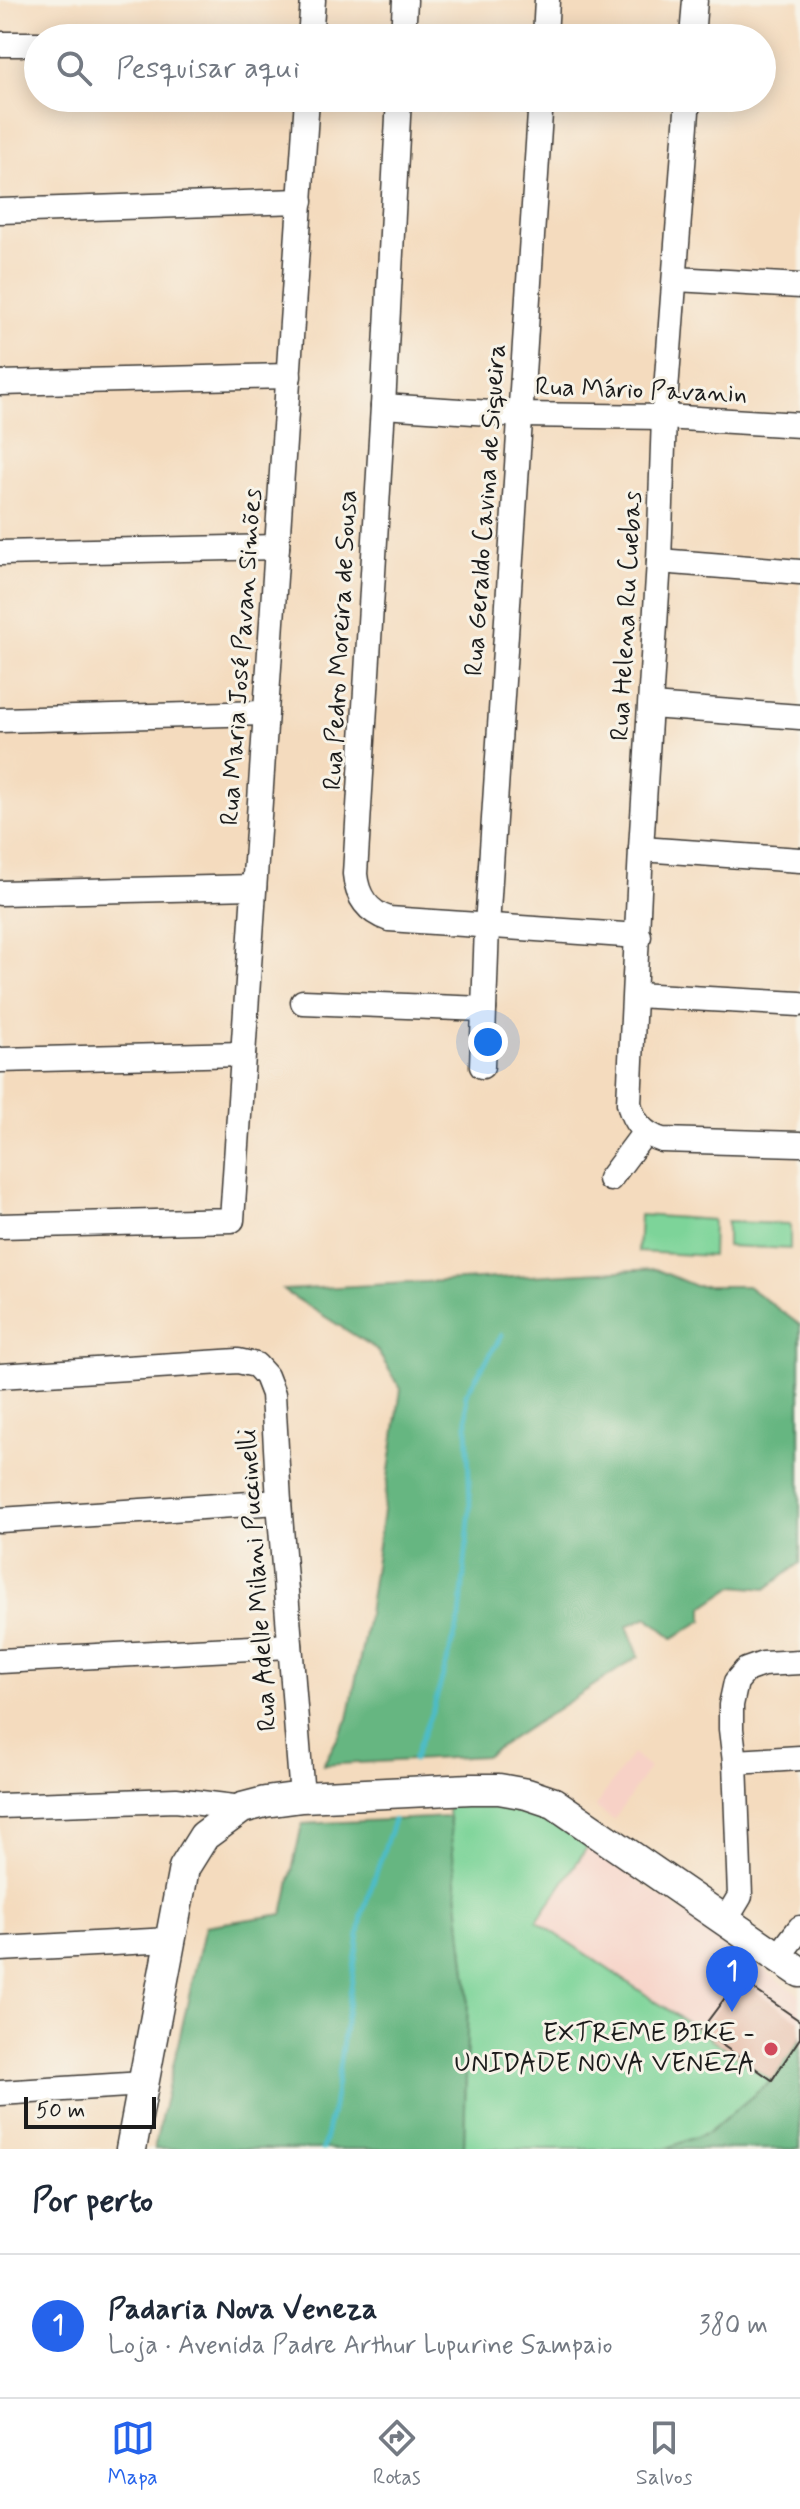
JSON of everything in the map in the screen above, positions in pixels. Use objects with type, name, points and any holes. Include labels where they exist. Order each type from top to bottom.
[{"type":"main road","points":[[131,2149],[184,1868],[204,1836],[242,1808],[302,1797],[471,1789],[499,1789],[527,1794],[554,1803],[733,1908],[789,1965]]},
{"type":"street","points":[[311,24],[313,0]]},
{"type":"street","points":[[404,24],[405,0]]},
{"type":"street","points":[[546,24],[547,0]]},
{"type":"street","points":[[693,24],[695,0]]},
{"type":"street","points":[[0,44],[24,44]]},
{"type":"street","name":"Rua Maria José Pavan Simões","points":[[0,1226],[232,1220],[306,112]]},
{"type":"street","name":"Rua Pedro Moreira de Sousa","points":[[398,112],[356,882],[364,903],[382,916],[397,920],[639,936]]},
{"type":"street","name":"Rua Geraldo Cavina de Siqueira","points":[[482,1066],[487,926],[540,112]]},
{"type":"street","name":"Rua Helena Ru Cuebas","points":[[645,1132],[633,1117],[629,1103],[664,417],[687,112]]},
{"type":"street","points":[[0,211],[301,201]]},
{"type":"street","points":[[676,279],[800,286]]},
{"type":"street","points":[[0,383],[289,376]]},
{"type":"street","name":"Rua Mário Pavanin","points":[[383,406],[521,415],[664,417],[800,425]]},
{"type":"street","points":[[0,553],[277,547]]},
{"type":"street","points":[[659,561],[800,572]]},
{"type":"street","points":[[651,706],[800,717]]},
{"type":"street","points":[[0,720],[266,713]]},
{"type":"street","points":[[641,849],[800,860]]},
{"type":"street","points":[[0,893],[254,887]]},
{"type":"street","points":[[635,995],[800,1004]]},
{"type":"street","points":[[303,1002],[484,1009]]},
{"type":"street","points":[[0,1060],[243,1054]]},
{"type":"street","points":[[610,1179],[645,1132],[662,1140],[800,1144]]},
{"type":"street","name":"Rua Adelle Milani Puccinelli","points":[[0,1376],[238,1361],[256,1365],[266,1376],[273,1394],[302,1797]]},
{"type":"street","points":[[0,1520],[279,1502]]},
{"type":"street","points":[[0,1661],[290,1646]]},
{"type":"street","points":[[733,1908],[735,1762],[731,1716],[736,1682],[746,1670],[763,1664],[800,1662]]},
{"type":"street","points":[[735,1762],[800,1758]]},
{"type":"street","points":[[0,1806],[176,1800],[242,1808]]},
{"type":"street","points":[[789,1965],[800,1928]]},
{"type":"street","points":[[0,1949],[170,1940]]},
{"type":"street","points":[[0,2093],[143,2084]]},
{"type":"shaded area","points":[[632,1754],[649,1768],[614,1820],[595,1807]]},
{"type":"shaded area","points":[[588,1846],[800,1995],[800,2038],[772,2080],[537,1921]]},
{"type":"green space","points":[[640,1215],[713,1220],[712,1256],[638,1252]]},
{"type":"green space","points":[[727,1222],[790,1224],[790,1249],[727,1246]]},
{"type":"green space","points":[[655,1269],[695,1286],[747,1286],[800,1325],[800,1563],[766,1589],[734,1586],[703,1607],[703,1620],[673,1638],[647,1617],[627,1626],[639,1656],[485,1756],[323,1765],[348,1719],[366,1627],[401,1389],[376,1349],[283,1290]]},
{"type":"green space","points":[[447,1802],[523,1805],[588,1846],[537,1921],[772,2080],[709,2132],[665,2149],[464,2149],[468,1992]]},
{"type":"green space","points":[[449,1817],[468,1992],[464,2149],[154,2149],[205,1926],[283,1914],[302,1824]]},
{"type":"green space","points":[[800,2038],[800,2149],[665,2149],[709,2132],[772,2080]]},
{"type":"building","points":[[739,1979],[800,2021],[800,2038],[772,2080],[701,2030]]},
{"type":"waterway","points":[[413,1760],[434,1706],[460,1618],[470,1508],[466,1394],[502,1335]]},
{"type":"waterway","points":[[323,2149],[333,2107],[362,1915],[394,1820]]},
{"type":"place","name":"Padaria Nova Veneza","points":[[732,2012]]},
{"type":"place","name":"EXTREME BIKE - UNIDADE NOVA VENEZA","points":[[771,2049]]}]
